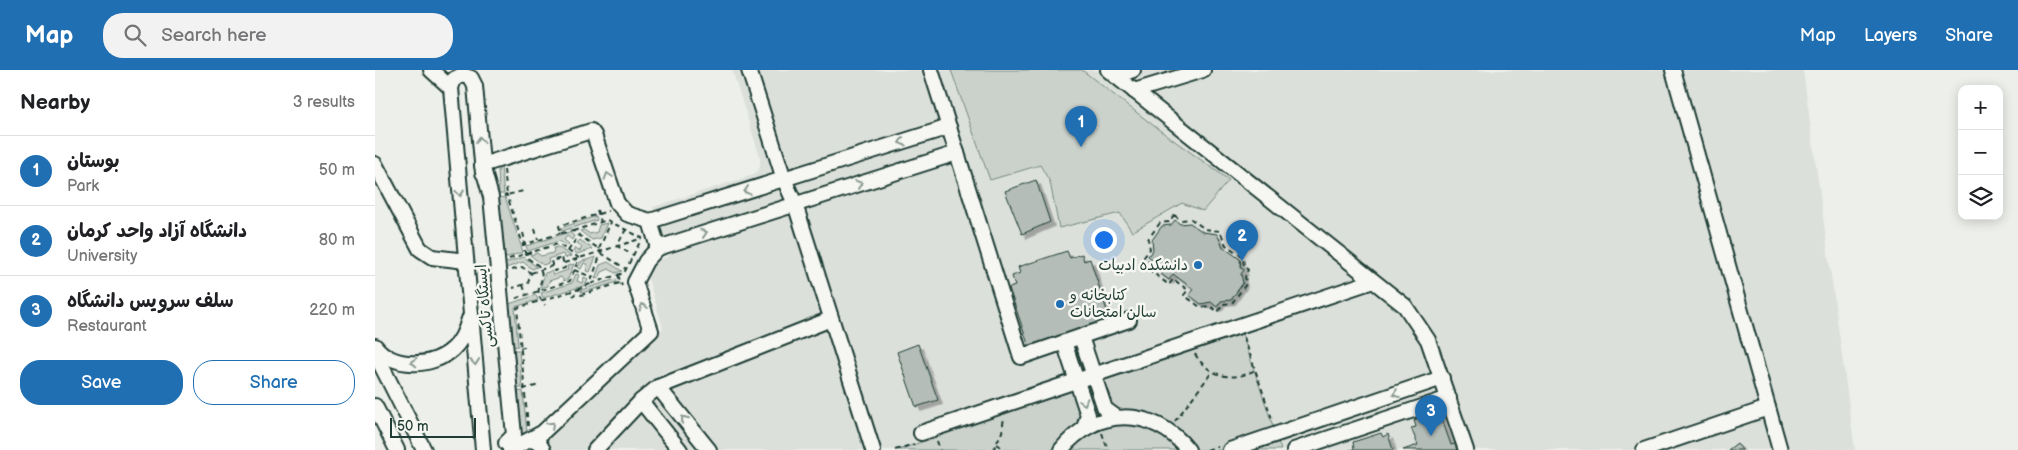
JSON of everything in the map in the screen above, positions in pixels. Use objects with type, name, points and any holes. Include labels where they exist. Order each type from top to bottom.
[{"type":"street","points":[[431,70],[451,88]]},
{"type":"street","points":[[449,70],[483,450]]},
{"type":"street","points":[[749,70],[784,179],[795,204],[873,450]]},
{"type":"street","points":[[931,70],[1021,357],[1129,320]]},
{"type":"street","points":[[1112,73],[1133,70]]},
{"type":"street","points":[[1134,91],[1203,70]]},
{"type":"street","points":[[1673,70],[1780,450]]},
{"type":"street","points":[[1112,73],[1405,306],[1428,340],[1466,450]]},
{"type":"street","points":[[451,88],[454,79],[458,76],[471,74],[475,86],[506,448],[542,433],[651,332],[635,282],[646,261],[658,248],[957,153]]},
{"type":"street","points":[[482,165],[591,131],[595,134],[617,203],[621,210],[632,216],[650,221],[949,127]]},
{"type":"street","points":[[375,164],[420,249],[432,257],[466,261]]},
{"type":"street","points":[[650,221],[658,248]]},
{"type":"street","points":[[921,433],[1373,281]]},
{"type":"street","points":[[375,346],[378,350],[396,361],[416,364],[436,360],[453,349],[465,333],[471,313]]},
{"type":"street","points":[[595,450],[641,401],[658,387],[831,319]]},
{"type":"street","points":[[1081,337],[1105,409],[1116,418]]},
{"type":"street","points":[[1064,342],[1088,415],[1084,428]]},
{"type":"street","points":[[375,353],[424,450]]},
{"type":"street","points":[[1227,447],[1442,378]]},
{"type":"street","points":[[658,387],[709,450]]},
{"type":"street","points":[[1294,450],[1449,398]]},
{"type":"street","points":[[641,401],[680,450]]},
{"type":"street","points":[[375,406],[397,450]]},
{"type":"street","points":[[1644,450],[1768,408]]},
{"type":"street","points":[[1061,450],[1071,438],[1084,428],[1099,421],[1116,418],[1140,419],[1155,424],[1175,436],[1188,450]]},
{"type":"street","points":[[530,437],[539,443],[543,450]]},
{"type":"path","points":[[504,167],[507,196],[526,254],[540,266],[542,274],[537,289],[541,301],[545,305]]},
{"type":"path","points":[[497,196],[507,196],[523,191]]},
{"type":"path","points":[[597,210],[601,222]]},
{"type":"path","points":[[561,233],[559,226],[608,211]]},
{"type":"path","points":[[1174,215],[1181,220],[1191,219],[1205,229],[1219,231],[1226,245],[1243,257],[1244,266],[1249,270],[1245,275],[1246,284],[1233,303],[1223,304],[1218,312],[1210,306],[1200,307],[1184,295],[1188,290],[1173,279],[1169,285],[1153,272],[1151,263],[1143,257],[1150,249],[1148,239],[1160,223],[1169,222],[1174,215]]},
{"type":"path","points":[[617,246],[632,216]]},
{"type":"path","points":[[563,220],[564,225]]},
{"type":"path","points":[[523,245],[607,220],[642,238]]},
{"type":"path","points":[[590,284],[611,222]]},
{"type":"path","points":[[535,229],[538,240]]},
{"type":"path","points":[[573,231],[626,269]]},
{"type":"path","points":[[523,233],[525,241],[523,245]]},
{"type":"path","points":[[568,251],[579,235]]},
{"type":"path","points":[[564,263],[648,236]]},
{"type":"path","points":[[530,437],[517,308],[624,273],[642,238]]},
{"type":"path","points":[[503,261],[559,244],[579,258]]},
{"type":"path","points":[[617,246],[633,255]]},
{"type":"path","points":[[562,258],[564,263],[565,268],[554,271],[551,262],[562,258]]},
{"type":"path","points":[[507,301],[571,281],[579,258]]},
{"type":"path","points":[[531,273],[552,266]]},
{"type":"path","points":[[509,271],[522,267],[531,273]]},
{"type":"path","points":[[574,270],[592,277]]},
{"type":"path","points":[[506,290],[528,283],[531,273]]},
{"type":"path","points":[[618,275],[621,285]]},
{"type":"path","points":[[579,289],[581,295],[621,285],[625,281]]},
{"type":"path","points":[[523,285],[526,295]]},
{"type":"path","points":[[573,296],[579,289]]},
{"type":"path","points":[[1241,326],[1275,428]]},
{"type":"path","points":[[512,349],[528,346]]},
{"type":"path","points":[[1193,350],[1199,360],[1212,372],[1223,376],[1245,375],[1255,370]]},
{"type":"path","points":[[1175,421],[1212,372]]},
{"type":"path","points":[[515,390],[540,385]]},
{"type":"path","points":[[993,450],[1003,426],[1004,414]]},
{"type":"path","points":[[1102,431],[1109,450]]},
{"type":"path","points":[[935,437],[940,450]]},
{"type":"path","points":[[997,444],[1005,450]]},
{"type":"path","points":[[1207,450],[1227,447]]},
{"type":"shaded area","points":[[732,70],[1803,70],[1855,450],[532,450],[663,328],[647,270],[653,262],[669,256],[653,207],[750,176],[758,171],[760,157]]},
{"type":"shaded area","points":[[951,70],[1082,70],[1158,129],[1229,180],[1203,211],[1182,203],[1132,232],[1120,213],[1059,228],[1050,182],[1040,165],[990,180]]},
{"type":"shaded area","points":[[501,167],[504,194],[499,194],[498,169]]},
{"type":"shaded area","points":[[505,197],[523,252],[505,258],[499,198]]},
{"type":"shaded area","points":[[596,216],[597,220],[562,231],[561,228]]},
{"type":"shaded area","points":[[607,223],[601,238],[592,240],[580,231],[584,230],[590,234],[597,232],[599,225]]},
{"type":"shaded area","points":[[569,232],[574,236],[572,240],[567,236],[564,240],[569,244],[567,246],[559,241],[528,251],[526,246]]},
{"type":"shaded area","points":[[580,240],[593,249],[577,254],[573,251],[575,248],[580,251],[582,247],[577,243]]},
{"type":"shaded area","points":[[558,247],[571,256],[565,258],[563,254],[548,259],[549,263],[543,265],[530,255],[537,253],[541,256],[553,253],[554,248]]},
{"type":"shaded area","points":[[524,257],[537,267],[532,269],[523,262],[506,268],[505,263]]},
{"type":"shaded area","points":[[596,257],[590,272],[586,271],[588,265],[584,263],[581,269],[578,268],[580,262]]},
{"type":"shaded area","points":[[608,262],[622,271],[615,273],[609,269],[602,272],[599,278],[595,279],[600,265]]},
{"type":"shaded area","points":[[574,264],[568,279],[564,281],[561,277],[549,281],[548,286],[540,288],[545,273],[551,271],[553,275],[568,270],[567,266]]},
{"type":"shaded area","points":[[576,274],[579,275],[577,281],[582,283],[584,277],[588,279],[586,285],[543,298],[541,293],[572,283]]},
{"type":"shaded area","points":[[616,279],[617,282],[582,293],[581,290]]},
{"type":"shaded area","points":[[536,295],[538,300],[515,307],[518,346],[513,347],[509,304]]},
{"type":"shaded area","points":[[1242,334],[1281,450],[898,450]]},
{"type":"shaded area","points":[[514,350],[519,350],[522,388],[517,388]]},
{"type":"shaded area","points":[[523,391],[527,433],[524,436],[521,434],[517,392]]},
{"type":"building","points":[[1036,180],[1050,222],[1022,234],[1005,191]]},
{"type":"building","name":"دانشکده ادبیات","points":[[1175,220],[1180,224],[1190,223],[1203,232],[1217,234],[1223,247],[1240,259],[1241,268],[1244,270],[1241,274],[1243,283],[1231,300],[1221,301],[1217,307],[1211,302],[1201,304],[1189,295],[1193,289],[1173,274],[1169,280],[1156,270],[1154,261],[1148,256],[1153,250],[1152,240],[1162,226],[1171,225]]},
{"type":"building","name":"کتابخانه و سالن امتحانات","points":[[1067,251],[1070,258],[1082,254],[1084,261],[1090,259],[1110,320],[1029,347],[1009,288],[1015,286],[1012,276],[1020,273],[1018,267]]},
{"type":"building","points":[[918,344],[938,400],[916,407],[897,352]]},
{"type":"building","points":[[1433,413],[1435,417],[1440,414],[1451,445],[1455,444],[1457,450],[1403,450],[1418,445],[1411,428],[1416,427],[1414,420]]},
{"type":"building","points":[[1381,433],[1383,437],[1388,434],[1393,450],[1350,450],[1354,449],[1353,442]]},
{"type":"building","points":[[1737,443],[1742,450],[1728,450]]},
{"type":"place","name":"بوستان","points":[[1081,147]]},
{"type":"place","name":"دانشگاه آزاد واحد کرمان","points":[[1242,261]]},
{"type":"place","name":"دانشکده ادبیات","points":[[1198,265]]},
{"type":"place","name":"کتابخانه و سالن امتحانات","points":[[1060,304]]},
{"type":"place","name":"سلف سرویس دانشگاه","points":[[1431,436]]}]
